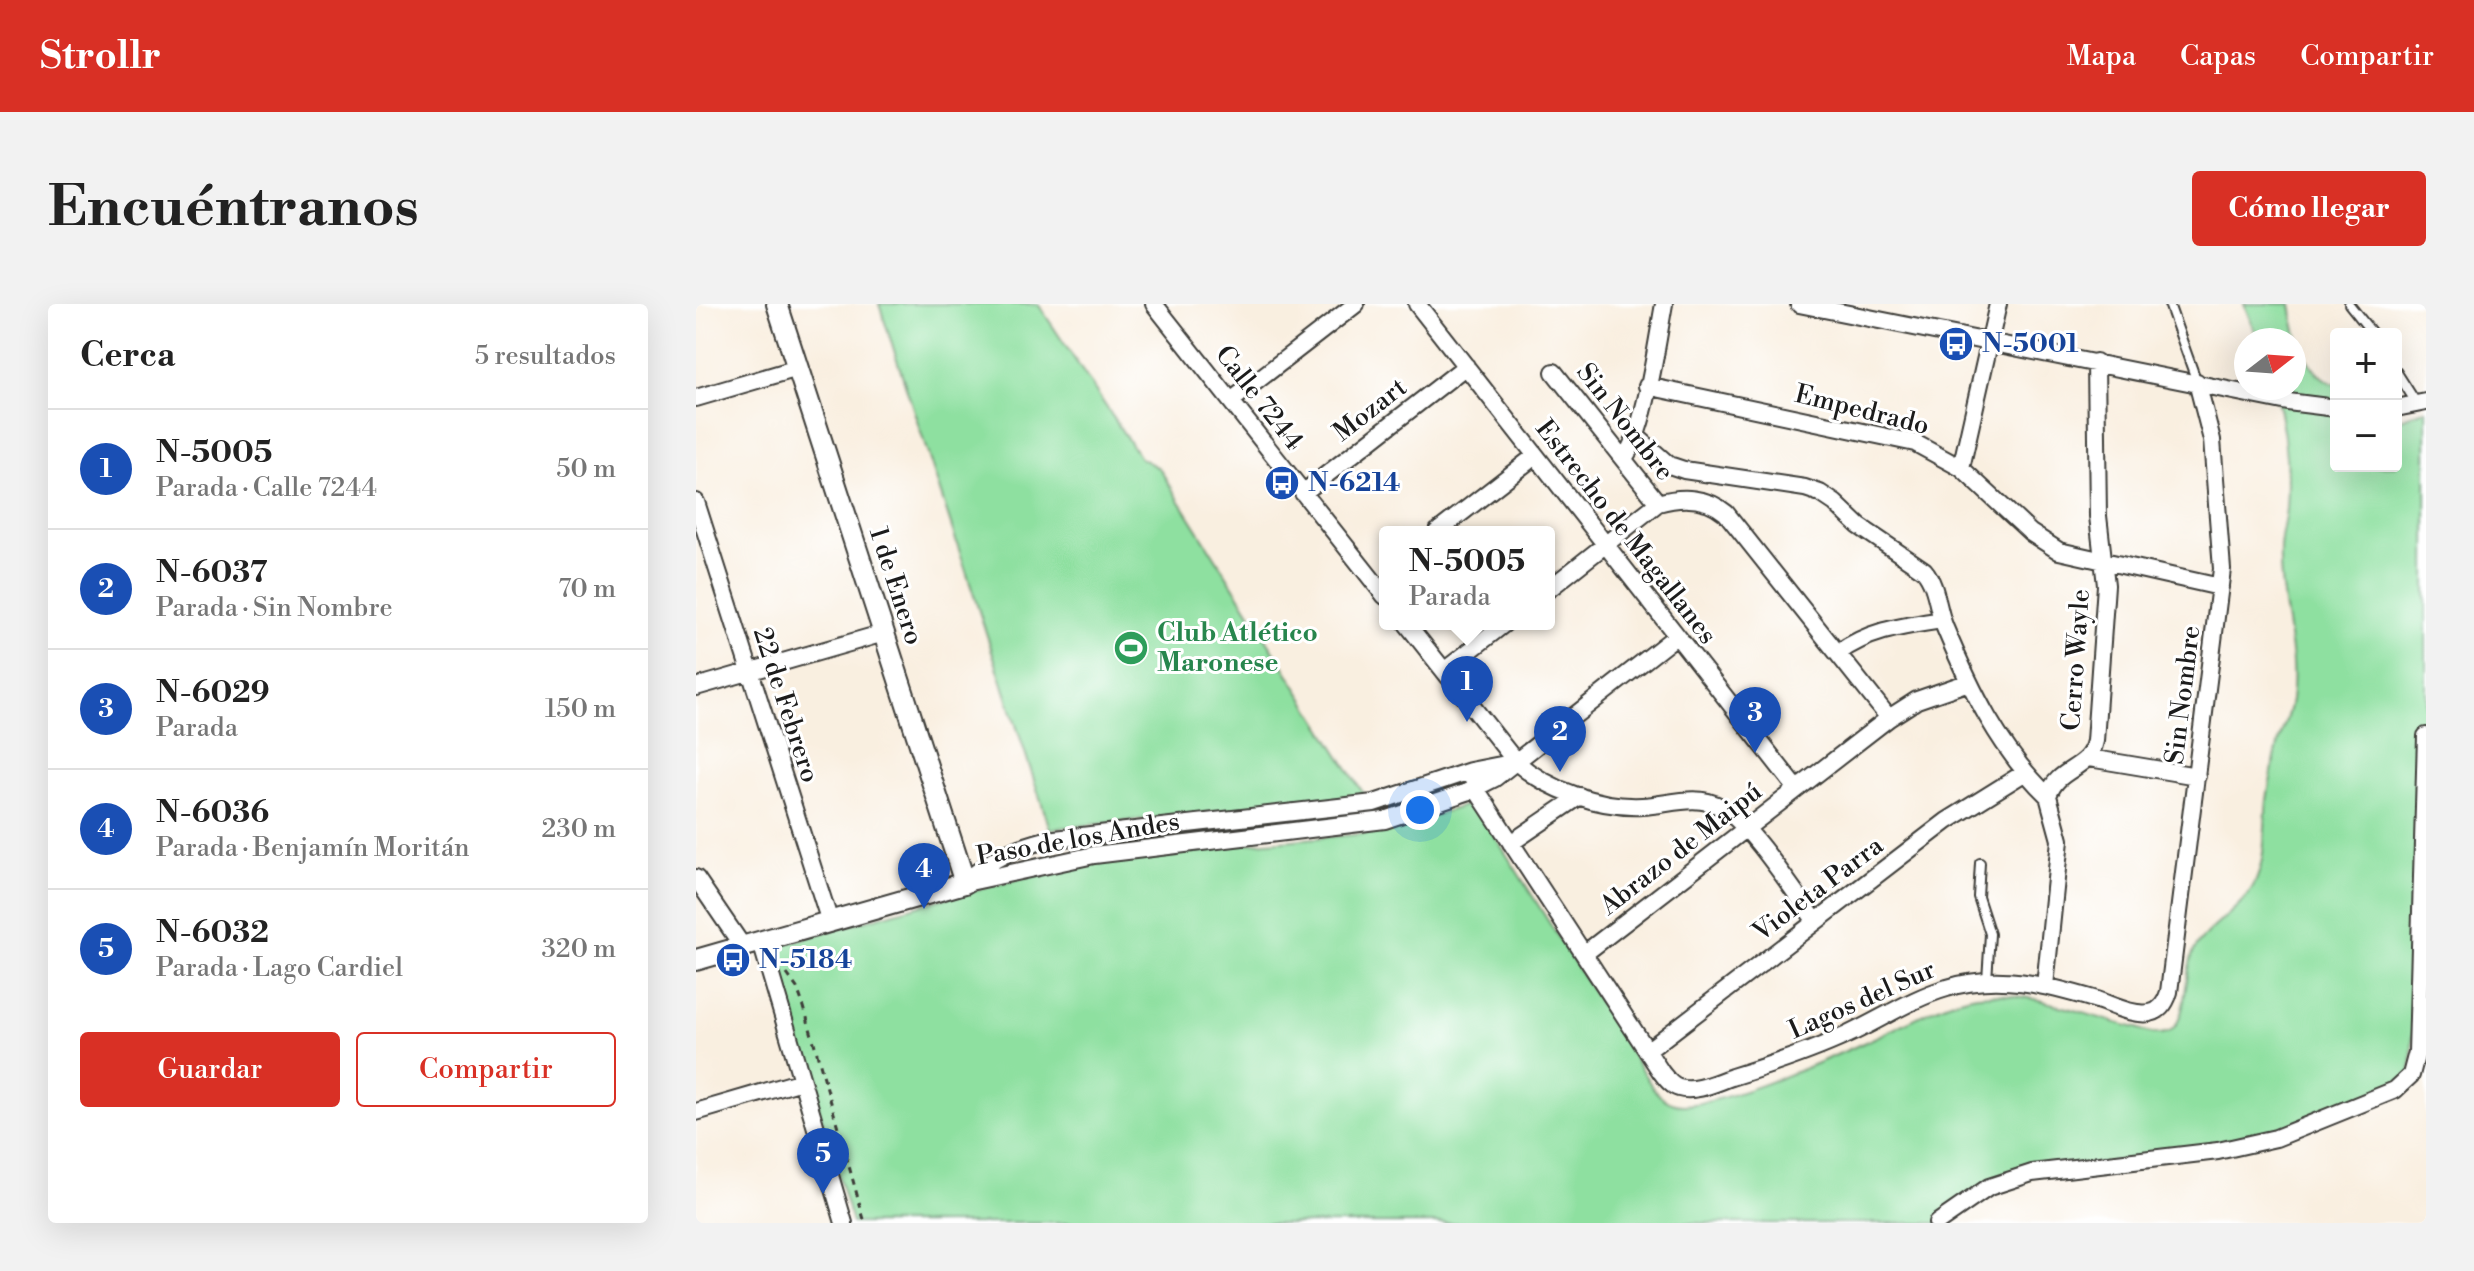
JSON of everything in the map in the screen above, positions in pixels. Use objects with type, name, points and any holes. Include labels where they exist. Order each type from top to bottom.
[{"type":"street","name":"1 de Enero","points":[[777,304],[965,883]]},
{"type":"street","name":"Calle 7244","points":[[1154,304],[1303,493],[1379,576]]},
{"type":"street","points":[[1231,401],[1356,304]]},
{"type":"street","name":"Estrecho de Magallanes","points":[[1417,304],[1797,789]]},
{"type":"street","points":[[1624,458],[1633,448],[1664,304]]},
{"type":"street","points":[[1799,304],[2288,402],[2330,407]]},
{"type":"street","points":[[1961,468],[1998,304]]},
{"type":"street","name":"Cerro Wayle","points":[[2048,796],[2057,779],[2089,758],[2095,741],[2106,585],[2098,516],[2096,362]]},
{"type":"street","name":"Mozart","points":[[1303,493],[1466,366]]},
{"type":"street","points":[[696,398],[798,368]]},
{"type":"street","name":"Sin Nombre","points":[[1554,372],[1624,458],[1666,500],[1705,501],[1726,513],[1889,718]]},
{"type":"street","name":"Sin Nombre","points":[[2158,1010],[2169,992],[2220,587],[2221,549],[2212,440],[2197,382]]},
{"type":"street","name":"Empedrado","points":[[1647,386],[1906,441],[1961,468],[2045,545],[2104,562],[2220,587]]},
{"type":"street","points":[[2402,407],[2422,403]]},
{"type":"street","points":[[1636,436],[1669,465],[1684,470],[1805,488],[1820,493],[1859,526],[1930,577],[1942,620],[1990,723],[2024,773],[2048,796],[2060,840],[2045,986]]},
{"type":"street","points":[[1445,526],[1535,456]]},
{"type":"street","points":[[1555,584],[1666,500]]},
{"type":"street","name":"22 de Febrero","points":[[696,502],[830,922]]},
{"type":"street","points":[[1838,653],[1869,635],[1942,620]]},
{"type":"street","points":[[1412,630],[1516,762],[1541,779],[1580,796],[1625,806],[1707,801],[1730,813],[1746,829],[1815,920]]},
{"type":"street","points":[[1444,671],[1496,630]]},
{"type":"street","points":[[696,687],[884,633]]},
{"type":"street","name":"Paso de los Andes","points":[[965,883],[1121,851],[1385,820],[1476,789],[1516,762],[1676,636]]},
{"type":"street","name":"Abrazo de Maipú","points":[[1584,954],[1889,718],[1917,700],[1969,682]]},
{"type":"street","points":[[1937,1223],[1989,1187],[2009,1179],[2043,1171],[2257,1144],[2384,1096],[2404,1084],[2411,1075],[2417,1052],[2426,736]]},
{"type":"street","points":[[2089,758],[2197,776]]},
{"type":"street","name":"Paso de los Andes","points":[[965,883],[990,861],[1046,840],[1354,806],[1394,798],[1470,771],[1516,762]]},
{"type":"street","points":[[1470,771],[1476,789],[1647,1051]]},
{"type":"street","name":"Violeta Parra","points":[[1647,1051],[1947,821],[2024,773]]},
{"type":"street","points":[[1511,843],[1580,796]]},
{"type":"street","points":[[696,878],[752,944],[802,1081],[843,1223]]},
{"type":"street","points":[[696,960],[965,883]]},
{"type":"street","name":"Lagos del Sur","points":[[1647,1051],[1667,1080],[1681,1089],[1698,1088],[1849,1035],[1940,990],[1987,980],[2045,986],[2134,1012],[2151,1013],[2158,1010]]},
{"type":"street","points":[[696,1112],[802,1081]]},
{"type":"lane","points":[[2169,304],[2197,382]]},
{"type":"lane","points":[[2349,304],[2368,328]]},
{"type":"lane","points":[[2402,378],[2422,403]]},
{"type":"lane","points":[[1980,863],[1978,897],[1990,934],[1987,980]]},
{"type":"path","points":[[783,970],[797,988],[804,1007],[865,1223]]},
{"type":"green space","name":"Club Atlético Maronese","points":[[879,304],[1038,304],[1140,458],[1159,468],[1365,796],[1050,829]]},
{"type":"green space","points":[[2244,304],[2291,304],[2295,328],[2253,328]]},
{"type":"green space","points":[[2306,356],[2316,371],[2330,382],[2330,472],[2402,472],[2402,419],[2426,409],[2426,736],[2411,1075],[2276,1138],[2032,1173],[1937,1223],[852,1223],[778,968],[777,952],[784,944],[951,897],[1077,867],[1180,850],[1362,834],[1395,828],[1463,806],[1481,814],[1651,1085],[1661,1097],[1675,1104],[1693,1104],[1747,1090],[1843,1052],[1942,1005],[1977,995],[1997,994],[2038,1000],[2155,1034],[2168,1032],[2177,1024],[2182,1012],[2194,951],[2200,941],[2244,900],[2260,869],[2267,800],[2291,700],[2292,681],[2280,569],[2287,477],[2277,400],[2306,400]]},
{"type":"place","name":"N-5001","points":[[1956,344]]},
{"type":"place","name":"N-6214","points":[[1282,483]]},
{"type":"place","name":"Club Atlético Maronese","points":[[1131,648]]},
{"type":"place","name":"N-5005","points":[[1467,722]]},
{"type":"place","name":"N-6029","points":[[1755,753]]},
{"type":"place","name":"N-6037","points":[[1560,772]]},
{"type":"place","name":"N-6036","points":[[924,909]]},
{"type":"place","name":"N-5184","points":[[733,960]]},
{"type":"place","name":"N-6032","points":[[823,1194]]}]
